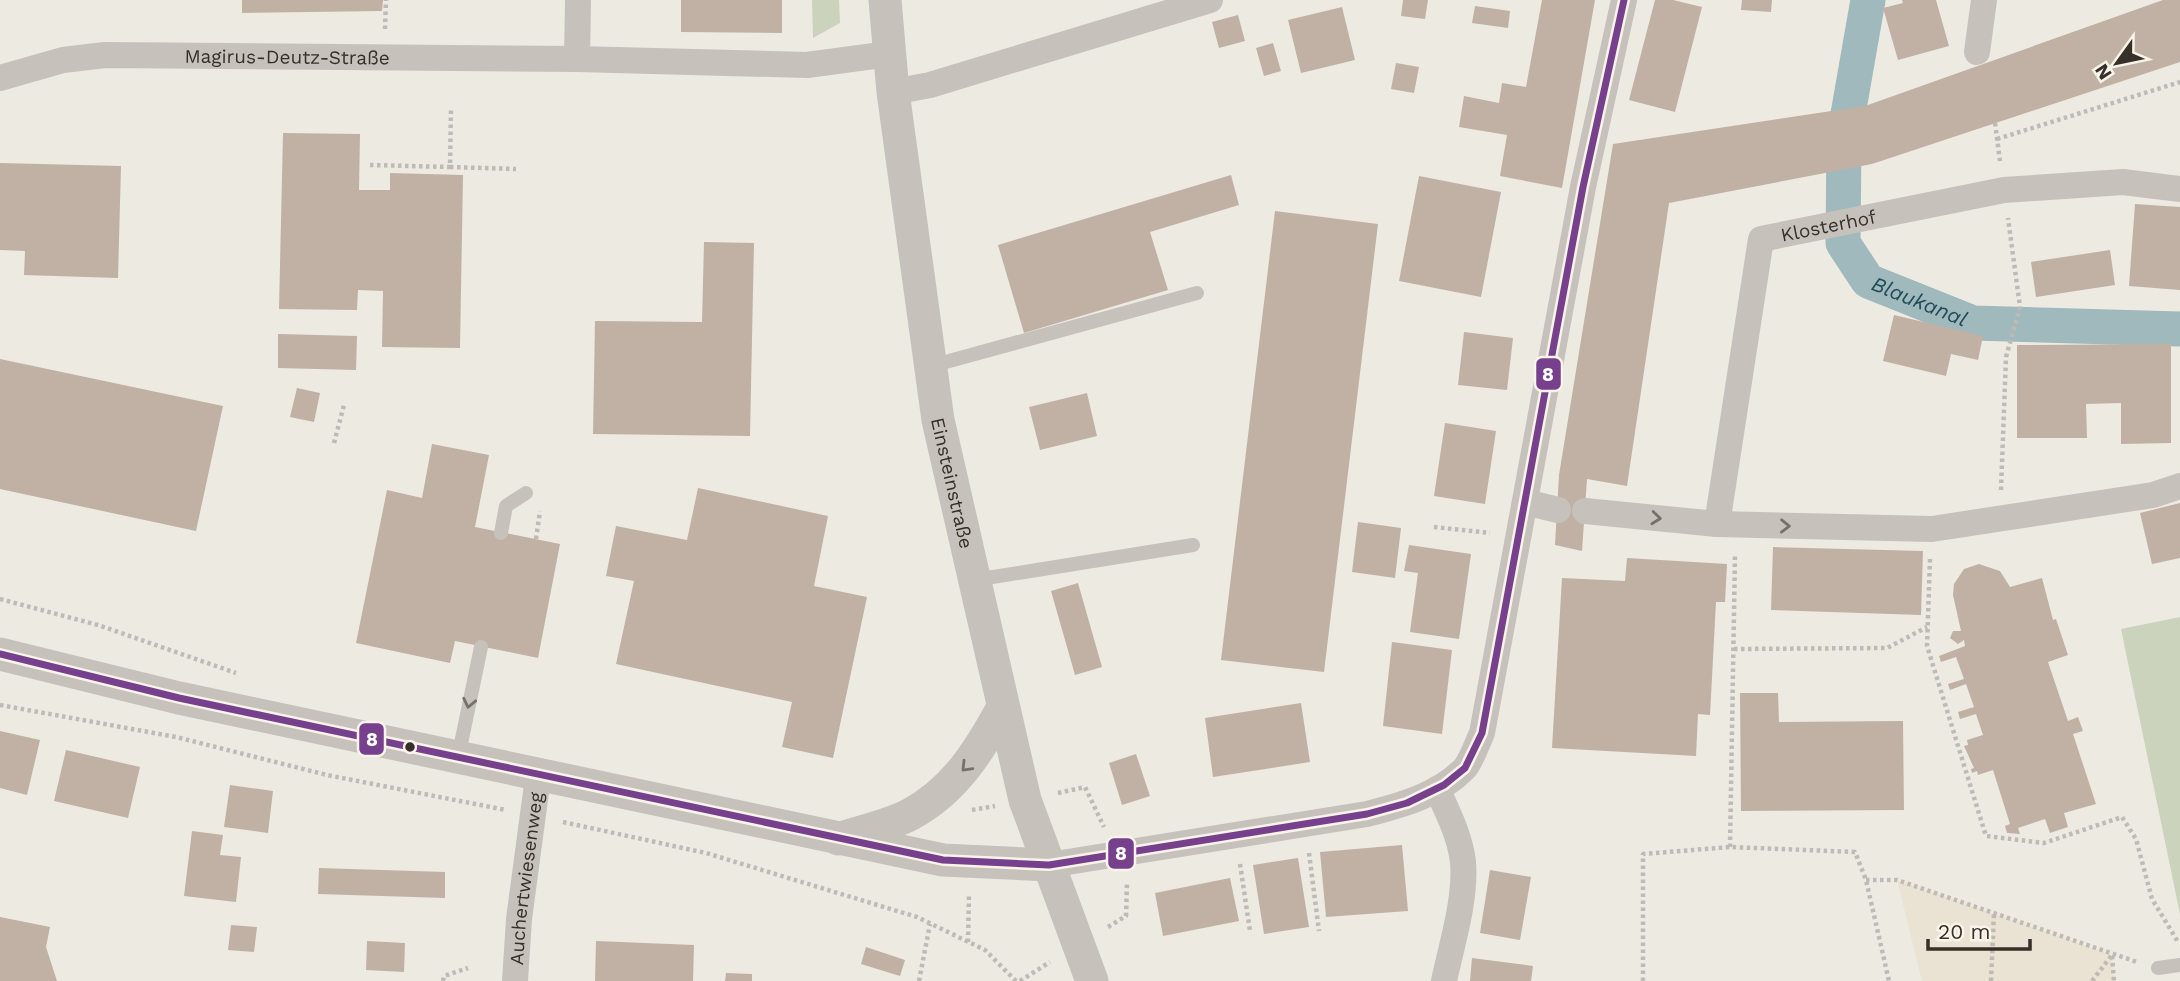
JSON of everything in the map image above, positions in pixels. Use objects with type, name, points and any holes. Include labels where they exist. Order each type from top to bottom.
[{"type":"street","points":[[577,60],[578,0]]},
{"type":"street","name":"Einsteinstraße","points":[[885,0],[893,92],[938,420],[972,580],[1025,800],[1092,981]]},
{"type":"street","points":[[893,92],[930,85],[1210,0]]},
{"type":"street","points":[[0,654],[179,698],[538,777],[943,860],[1049,865],[1367,814],[1406,804],[1437,789],[1466,766],[1482,733],[1583,187],[1624,0]]},
{"type":"street","points":[[1977,52],[1984,0]]},
{"type":"street","name":"Magirus-Deutz-Straße","points":[[0,78],[63,60],[105,55],[807,65],[889,54]]},
{"type":"street","name":"Klosterhof","points":[[1726,524],[1761,239],[1874,214],[2004,190],[2123,182],[2180,189]]},
{"type":"street","points":[[1585,511],[1726,524],[1932,529],[2153,495],[2180,486]]},
{"type":"street","points":[[1525,502],[1558,510]]},
{"type":"street","points":[[838,839],[910,814],[944,789],[973,761],[1002,709]]},
{"type":"street","name":"Auchertwiesenweg","points":[[515,981],[519,919],[538,777]]},
{"type":"street","points":[[1437,789],[1456,830],[1463,862],[1461,892],[1444,981]]},
{"type":"lane","points":[[931,366],[1197,293]]},
{"type":"lane","points":[[501,533],[506,506],[526,493]]},
{"type":"lane","points":[[972,580],[1193,545]]},
{"type":"lane","points":[[458,759],[481,647]]},
{"type":"lane","points":[[2158,968],[2180,965]]},
{"type":"path","points":[[1997,139],[2180,82]]},
{"type":"path","points":[[450,167],[451,109]]},
{"type":"path","points":[[1995,123],[2020,307],[2006,357],[2000,519]]},
{"type":"path","points":[[370,165],[516,169]]},
{"type":"path","points":[[334,443],[344,405]]},
{"type":"path","points":[[536,539],[540,507]]},
{"type":"path","points":[[1726,524],[1734,649],[1730,847]]},
{"type":"path","points":[[1434,527],[1518,537]]},
{"type":"path","points":[[1932,529],[1927,646],[1986,836],[2044,843],[2122,817],[2136,839],[2152,899],[2180,946]]},
{"type":"path","points":[[1734,649],[1887,648],[1927,627]]},
{"type":"path","points":[[1305,824],[1318,931]]},
{"type":"path","points":[[1236,835],[1251,931]]},
{"type":"path","points":[[1643,981],[1643,854],[1730,847],[1855,852],[1866,880],[1889,981]]},
{"type":"path","points":[[1866,880],[1897,880],[2112,955],[2158,968]]},
{"type":"path","points":[[1991,981],[1994,913]]},
{"type":"path","points":[[919,981],[930,924]]},
{"type":"path","points":[[2092,981],[2112,955]]},
{"type":"path","points":[[2112,955],[2114,981]]},
{"type":"path","points":[[443,981],[444,976],[468,968]]},
{"type":"green space","points":[[812,0],[839,0],[840,23],[813,38]]},
{"type":"green space","points":[[2180,617],[2180,914],[2121,629]]},
{"type":"shaded area","points":[[1897,880],[2112,955],[2114,981],[1922,981]]},
{"type":"building","points":[[242,0],[383,0],[382,11],[242,13]]},
{"type":"building","points":[[681,0],[782,0],[782,33],[681,32]]},
{"type":"building","points":[[1403,0],[1428,0],[1425,19],[1401,16]]},
{"type":"building","points":[[1542,0],[1595,0],[1562,188],[1500,176],[1507,135],[1459,127],[1464,96],[1499,103],[1502,83],[1526,87]]},
{"type":"building","points":[[1655,0],[1673,0],[1702,7],[1675,112],[1629,100]]},
{"type":"building","points":[[1742,0],[1772,0],[1771,12],[1741,10]]},
{"type":"building","points":[[1902,0],[1936,0],[1949,46],[1898,60],[1883,8],[1903,3]]},
{"type":"building","points":[[2163,0],[2180,0],[2180,62],[1872,164],[1669,203],[1627,486],[1587,479],[1582,551],[1555,545],[1559,475],[1613,144],[1865,106]]},
{"type":"building","points":[[1475,6],[1510,11],[1508,28],[1472,23]]},
{"type":"building","points":[[1342,7],[1355,60],[1301,73],[1288,20]]},
{"type":"building","points":[[1238,15],[1245,41],[1219,48],[1212,22]]},
{"type":"building","points":[[1273,43],[1281,71],[1264,76],[1256,48]]},
{"type":"building","points":[[1396,63],[1419,67],[1414,93],[1391,89]]},
{"type":"building","points":[[283,133],[360,134],[359,190],[390,190],[390,173],[463,175],[460,348],[382,347],[383,291],[358,290],[357,310],[279,309]]},
{"type":"building","points":[[0,163],[121,166],[118,278],[24,275],[25,251],[0,250]]},
{"type":"building","points":[[1231,175],[1239,205],[1150,232],[1168,290],[1024,333],[998,245]]},
{"type":"building","points":[[1419,176],[1501,192],[1481,297],[1399,281]]},
{"type":"building","points":[[2135,204],[2180,207],[2180,290],[2129,286]]},
{"type":"building","points":[[1275,211],[1378,224],[1324,672],[1221,660]]},
{"type":"building","points":[[704,242],[754,243],[750,436],[593,434],[595,321],[702,322]]},
{"type":"building","points":[[2110,250],[2115,285],[2036,297],[2031,262]]},
{"type":"building","points":[[1894,315],[1983,336],[1978,360],[1951,354],[1946,376],[1883,361]]},
{"type":"building","points":[[1464,332],[1513,338],[1507,390],[1458,385]]},
{"type":"building","points":[[278,334],[357,336],[356,370],[278,368]]},
{"type":"building","points":[[2171,344],[2171,443],[2121,444],[2121,403],[2086,404],[2087,438],[2017,438],[2017,345]]},
{"type":"building","points":[[0,359],[223,406],[196,531],[0,489]]},
{"type":"building","points":[[297,388],[320,393],[314,422],[290,417]]},
{"type":"building","points":[[1087,393],[1097,436],[1040,450],[1029,407]]},
{"type":"building","points":[[1445,423],[1496,431],[1485,504],[1434,496]]},
{"type":"building","points":[[432,444],[489,455],[475,527],[560,544],[538,658],[455,641],[450,663],[356,643],[387,490],[422,498]]},
{"type":"building","points":[[698,488],[828,516],[814,586],[867,597],[833,758],[782,747],[792,702],[616,664],[634,581],[606,576],[616,526],[687,540]]},
{"type":"building","points":[[2180,503],[2180,558],[2152,564],[2140,513]]},
{"type":"building","points":[[1358,522],[1401,528],[1395,578],[1352,572]]},
{"type":"building","points":[[1409,545],[1471,554],[1459,639],[1410,632],[1418,573],[1404,571]]},
{"type":"building","points":[[1773,547],[1923,551],[1921,615],[1771,610]]},
{"type":"building","points":[[1627,558],[1727,564],[1725,602],[1716,602],[1710,715],[1698,714],[1696,756],[1552,748],[1562,578],[1625,581]]},
{"type":"building","points":[[1979,564],[2000,571],[2010,587],[2042,578],[2053,620],[2056,619],[2068,655],[2048,662],[2068,721],[2078,717],[2083,731],[2073,734],[2096,804],[2064,813],[2068,827],[2050,833],[2045,819],[2018,828],[2020,834],[2007,833],[2005,826],[2010,824],[1993,770],[1978,775],[1977,771],[1972,773],[1971,769],[1974,768],[1964,746],[1968,745],[1967,740],[1983,735],[1976,714],[1960,719],[1958,712],[1974,707],[1966,684],[1950,690],[1948,684],[1964,679],[1956,657],[1941,662],[1939,656],[1965,646],[1964,640],[1958,644],[1950,638],[1953,631],[1961,631],[1953,595],[1954,584],[1964,569]]},
{"type":"building","points":[[1078,583],[1102,667],[1075,675],[1051,591]]},
{"type":"building","points":[[1392,642],[1452,650],[1442,734],[1383,726]]},
{"type":"building","points":[[1740,693],[1778,693],[1779,722],[1903,721],[1904,810],[1741,811]]},
{"type":"building","points":[[1301,703],[1310,762],[1213,777],[1205,718]]},
{"type":"building","points":[[0,731],[40,740],[27,795],[0,788]]},
{"type":"building","points":[[66,750],[140,767],[128,818],[54,801]]},
{"type":"building","points":[[1136,754],[1150,796],[1122,805],[1109,763]]},
{"type":"building","points":[[230,785],[273,791],[268,833],[224,827]]},
{"type":"building","points":[[192,831],[223,835],[220,855],[241,857],[236,902],[184,896]]},
{"type":"building","points":[[1402,845],[1408,911],[1326,917],[1320,852]]},
{"type":"building","points":[[1298,858],[1309,927],[1264,934],[1253,865]]},
{"type":"building","points":[[319,868],[445,872],[445,898],[318,894]]},
{"type":"building","points":[[1490,870],[1531,877],[1520,940],[1480,933]]},
{"type":"building","points":[[1230,878],[1239,921],[1163,936],[1155,893]]},
{"type":"building","points":[[0,917],[50,927],[46,947],[57,981],[0,981]]},
{"type":"building","points":[[231,925],[257,927],[254,952],[228,950]]},
{"type":"building","points":[[367,941],[405,943],[404,972],[366,970]]},
{"type":"building","points":[[596,941],[694,945],[693,981],[595,981]]},
{"type":"building","points":[[866,947],[905,960],[900,976],[861,964]]},
{"type":"building","points":[[1472,958],[1533,966],[1531,981],[1470,981]]},
{"type":"building","points":[[726,973],[752,974],[752,981],[725,981]]},
{"type":"waterway","name":"Blaukanal","points":[[1868,0],[1844,137],[1843,243],[1868,281],[1973,323],[2180,329]]},
{"type":"transit line","name":"8","points":[[0,654],[179,698],[943,860],[1049,865],[1367,814],[1407,803],[1444,785],[1465,768],[1482,733],[1583,187],[1624,0]]}]
